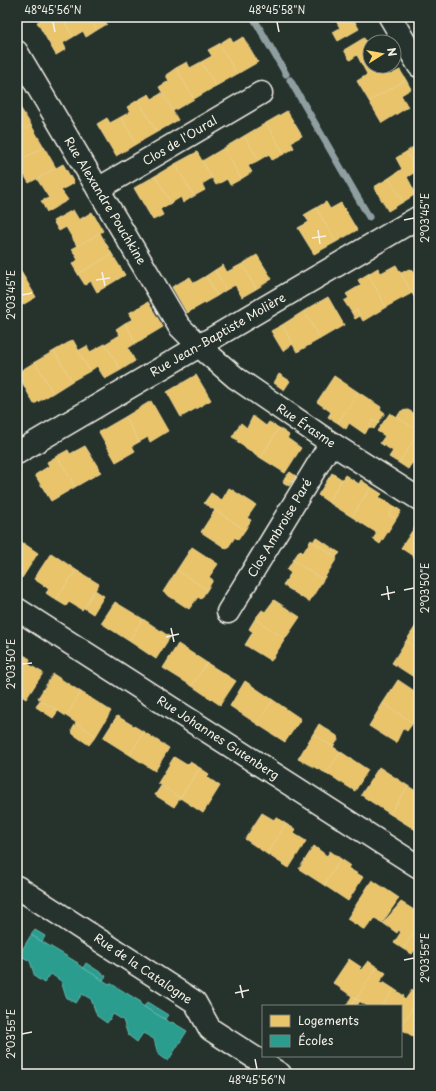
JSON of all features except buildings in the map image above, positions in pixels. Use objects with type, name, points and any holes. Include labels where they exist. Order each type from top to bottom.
[{"type":"street","points":[[390,17],[419,66]]},
{"type":"street","name":"Rue Alexandre Pouchkine","points":[[17,52],[179,326],[199,346]]},
{"type":"street","name":"Clos de l'Oural","points":[[98,189],[261,93]]},
{"type":"street","name":"Rue Jean-Baptiste Molière","points":[[17,453],[419,217]]},
{"type":"street","name":"Rue Érasme","points":[[199,346],[236,378],[332,443],[419,498]]},
{"type":"street","name":"Clos Ambroise Paré","points":[[228,612],[332,443]]},
{"type":"street","name":"Rue Johannes Gutenberg","points":[[17,609],[419,866]]},
{"type":"street","name":"Rue de la Catalogne","points":[[17,887],[195,1002],[210,1029],[280,1074]]},
{"type":"waterway","points":[[253,17],[286,74]]},
{"type":"waterway","points":[[290,80],[369,217]]}]
